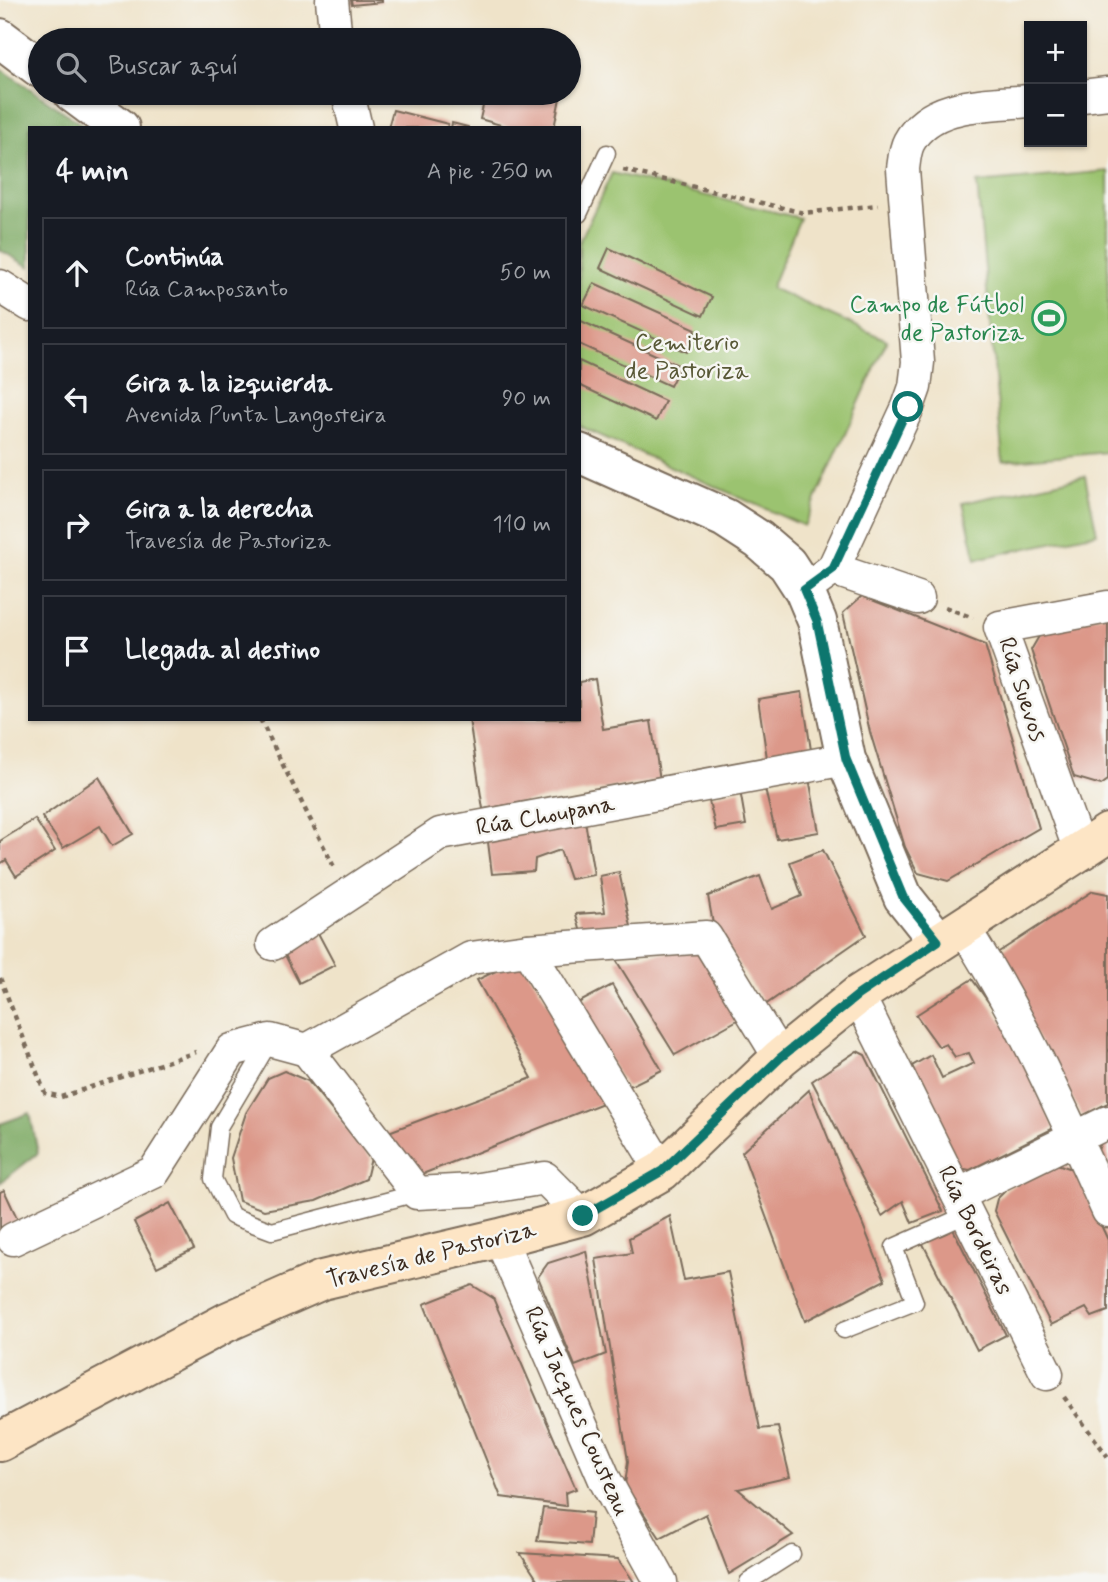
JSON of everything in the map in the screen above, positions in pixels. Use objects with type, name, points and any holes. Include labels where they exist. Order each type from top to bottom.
[{"type":"main road","name":"Travesía de Pastoriza","points":[[0,1442],[227,1322],[322,1280],[583,1216],[662,1171],[780,1058],[858,995],[1094,842]]},
{"type":"street","points":[[332,0],[335,28]]},
{"type":"street","points":[[0,38],[28,59]]},
{"type":"street","points":[[1087,95],[1108,93]]},
{"type":"street","points":[[1024,101],[955,108],[925,124],[908,143],[903,169],[918,362],[915,387],[908,407],[819,579],[817,621],[846,759],[903,897],[988,966],[1019,1022],[1108,1211]]},
{"type":"street","points":[[89,105],[117,126]]},
{"type":"street","points":[[351,105],[356,126]]},
{"type":"street","points":[[0,286],[28,304]]},
{"type":"street","points":[[581,454],[725,518],[759,540],[788,564],[819,579],[918,598]]},
{"type":"street","name":"Rúa Suevos","points":[[1094,842],[1000,627],[1108,607]]},
{"type":"street","name":"Rúa Choupana","points":[[273,944],[440,834],[846,759]]},
{"type":"street","points":[[307,1050],[471,958],[528,950],[706,937],[780,1058]]},
{"type":"street","points":[[528,950],[662,1171]]},
{"type":"street","name":"Rúa Bordeiras","points":[[858,995],[1047,1374]]},
{"type":"street","points":[[13,1239],[154,1172],[232,1050],[270,1040],[307,1050],[417,1192],[473,1190],[545,1178],[583,1216]]},
{"type":"street","points":[[963,1204],[1108,1122]]},
{"type":"street","name":"Rúa Jacques Cousteau","points":[[500,1238],[605,1480],[661,1582]]},
{"type":"lane","points":[[581,210],[604,159]]},
{"type":"lane","points":[[270,1040],[219,1127],[213,1180],[232,1216],[272,1231],[417,1192]]},
{"type":"lane","points":[[844,1330],[915,1303],[894,1247],[963,1204]]},
{"type":"lane","points":[[748,1582],[792,1554]]},
{"type":"path","points":[[604,159],[804,213],[904,201]]},
{"type":"path","points":[[918,598],[1000,627]]},
{"type":"path","points":[[261,721],[348,895]]},
{"type":"path","points":[[0,978],[45,1093],[61,1097],[198,1051],[232,1050]]},
{"type":"path","points":[[1047,1374],[1108,1457]]},
{"type":"green space","points":[[0,68],[28,87],[28,105],[54,105],[84,126],[28,126],[28,266],[0,250]]},
{"type":"green space","name":"Campo de Fútbol de Pastoriza","points":[[1108,171],[1108,452],[1003,462],[977,183]]},
{"type":"green space","name":"Cemiterio de Pastoriza","points":[[612,173],[800,218],[771,288],[887,340],[804,526],[581,427],[581,239]]},
{"type":"green space","points":[[1085,476],[1097,533],[976,559],[963,503]]},
{"type":"green space","points":[[30,1113],[38,1153],[0,1183],[0,1124]]},
{"type":"building","points":[[351,0],[382,0],[382,2],[352,5]]},
{"type":"building","points":[[483,105],[559,105],[554,126],[504,126],[480,119]]},
{"type":"building","points":[[393,110],[448,124],[448,126],[389,126]]},
{"type":"building","points":[[609,248],[712,297],[703,316],[600,268]]},
{"type":"building","points":[[594,283],[696,329],[686,352],[583,305]]},
{"type":"building","points":[[581,321],[680,366],[670,386],[581,345]]},
{"type":"building","points":[[581,362],[665,401],[656,421],[581,386]]},
{"type":"building","points":[[862,596],[985,645],[1039,828],[948,881],[918,873],[905,847],[870,732],[843,613]]},
{"type":"building","points":[[1108,614],[1108,780],[1101,785],[1074,777],[1031,650],[1045,626]]},
{"type":"building","points":[[595,679],[603,729],[651,721],[660,780],[483,809],[469,721],[581,721],[581,682]]},
{"type":"building","points":[[802,692],[811,750],[767,758],[758,699]]},
{"type":"building","points":[[99,777],[133,834],[112,846],[100,826],[63,848],[42,817]]},
{"type":"building","points":[[809,778],[819,832],[777,839],[764,785]]},
{"type":"building","points":[[740,790],[746,825],[716,830],[708,797]]},
{"type":"building","points":[[35,819],[55,851],[16,876],[6,860],[0,864],[0,841]]},
{"type":"building","points":[[585,821],[594,875],[570,879],[560,850],[535,859],[534,871],[492,874],[487,834]]},
{"type":"building","points":[[823,850],[866,935],[765,1005],[713,924],[708,896],[760,876],[772,909],[802,896],[790,862]]},
{"type":"building","points":[[619,872],[632,931],[581,933],[576,914],[605,912],[600,876]]},
{"type":"building","points":[[1093,891],[1108,894],[1108,1103],[1082,1116],[991,957]]},
{"type":"building","points":[[318,933],[335,965],[299,983],[283,951]]},
{"type":"building","points":[[701,948],[743,1017],[675,1055],[616,960]]},
{"type":"building","points":[[521,959],[608,1101],[420,1175],[386,1133],[532,1078],[477,980]]},
{"type":"building","points":[[972,979],[1009,1031],[1054,1128],[970,1170],[959,1168],[912,1066],[931,1055],[942,1078],[974,1063],[969,1053],[955,1057],[946,1044],[939,1047],[916,1015]]},
{"type":"building","points":[[612,985],[662,1070],[626,1088],[576,1004]]},
{"type":"building","points":[[857,1051],[865,1055],[943,1211],[912,1223],[903,1201],[882,1216],[812,1081]]},
{"type":"building","points":[[284,1071],[308,1081],[371,1158],[366,1179],[316,1201],[264,1210],[239,1201],[231,1158],[246,1113],[268,1078]]},
{"type":"building","points":[[809,1090],[885,1280],[805,1321],[742,1152]]},
{"type":"building","points":[[1108,1133],[1108,1180],[1096,1155],[1104,1135]]},
{"type":"building","points":[[1057,1164],[1075,1170],[1108,1240],[1108,1311],[1092,1317],[1086,1308],[1051,1325],[994,1211],[997,1199],[1008,1188]]},
{"type":"building","points":[[4,1190],[18,1220],[0,1228],[0,1192]]},
{"type":"building","points":[[170,1203],[194,1249],[157,1267],[134,1222]]},
{"type":"building","points":[[670,1216],[684,1280],[728,1272],[760,1429],[778,1427],[790,1477],[738,1489],[793,1535],[729,1574],[706,1514],[660,1538],[625,1485],[628,1461],[596,1259],[632,1253],[629,1238]]},
{"type":"building","points":[[951,1225],[1006,1335],[977,1350],[921,1240]]},
{"type":"building","points":[[586,1251],[606,1354],[575,1366],[538,1277],[548,1263]]},
{"type":"building","points":[[472,1285],[493,1298],[576,1489],[565,1493],[566,1506],[501,1497],[424,1304]]},
{"type":"building","points":[[543,1508],[592,1513],[589,1545],[537,1541]]},
{"type":"building","points":[[520,1553],[618,1559],[634,1582],[539,1582]]},
{"type":"place","name":"Campo de Fútbol de Pastoriza","points":[[1049,318]]},
{"type":"route","points":[[583,1216],[662,1171],[780,1058],[858,995],[938,941],[903,897],[846,759],[817,621],[804,590],[833,569],[908,407]]}]
